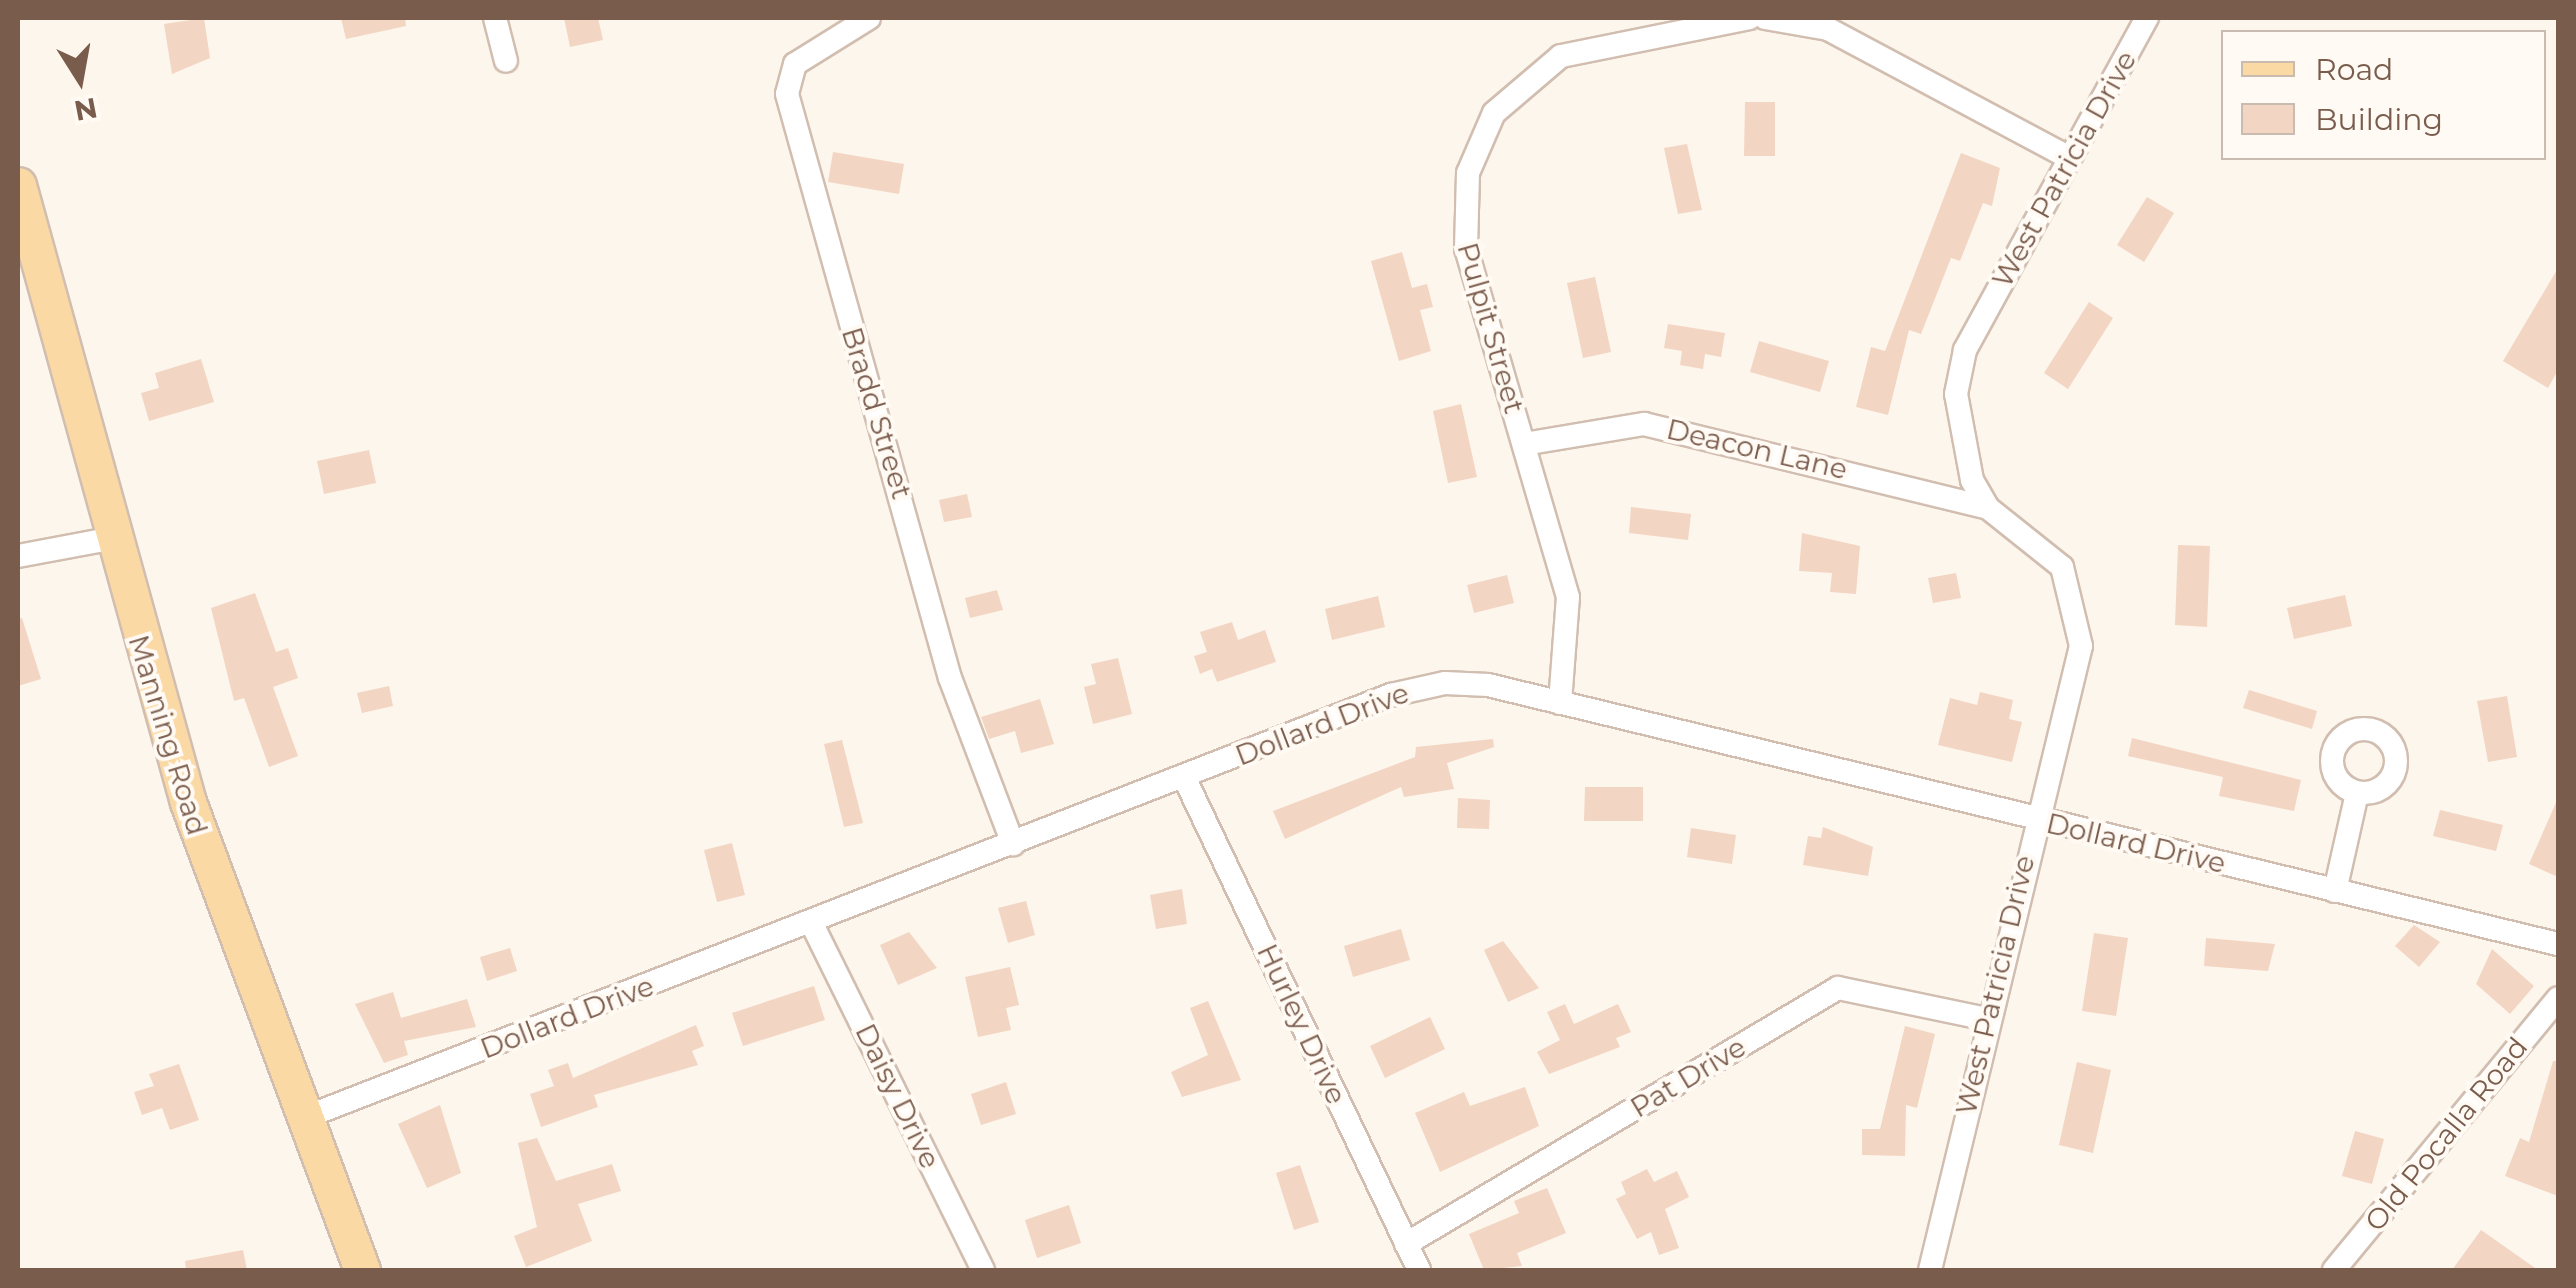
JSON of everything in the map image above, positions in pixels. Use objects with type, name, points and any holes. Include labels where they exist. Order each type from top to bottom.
[{"type":"main road","name":"Manning Road","points":[[18,186],[109,539],[188,802],[301,1119],[362,1270]]},
{"type":"street","points":[[495,18],[506,61]]},
{"type":"street","name":"Bradd Street","points":[[869,18],[795,64],[787,94],[950,678],[1013,844]]},
{"type":"street","name":"Pulpit Street","points":[[1560,703],[1568,596],[1466,249],[1462,202],[1478,142],[1512,94],[1561,56],[1749,18]]},
{"type":"street","points":[[1764,18],[1828,30],[2070,158]]},
{"type":"street","name":"West Patricia Drive","points":[[1930,1270],[2081,617],[2062,567],[1988,508],[1959,447],[1965,350],[2147,18]]},
{"type":"street","name":"Deacon Lane","points":[[1524,444],[1644,424],[1988,508]]},
{"type":"street","points":[[18,556],[109,539]]},
{"type":"street","name":"Dollard Drive","points":[[301,1119],[1423,686],[1488,685],[2558,944]]},
{"type":"street","name":"Hurley Drive","points":[[1184,776],[1419,1270]]},
{"type":"street","points":[[2336,891],[2357,793]]},
{"type":"street","name":"Daisy Drive","points":[[811,922],[983,1270]]},
{"type":"street","name":"Pat Drive","points":[[1406,1244],[1838,988],[1987,1019]]},
{"type":"street","name":"Old Pocalla Road","points":[[2334,1270],[2558,998]]},
{"type":"building","points":[[204,18],[210,58],[172,74],[164,24]]},
{"type":"building","points":[[341,18],[405,18],[406,26],[346,39]]},
{"type":"building","points":[[564,18],[598,18],[603,40],[570,47]]},
{"type":"building","points":[[1745,102],[1775,102],[1775,156],[1744,156]]},
{"type":"building","points":[[1687,144],[1702,210],[1678,214],[1664,148]]},
{"type":"building","points":[[833,152],[904,164],[899,194],[828,182]]},
{"type":"building","points":[[1961,153],[2000,168],[1992,206],[1983,203],[1960,261],[1951,258],[1921,334],[1909,330],[1888,415],[1856,407],[1871,347],[1885,351]]},
{"type":"building","points":[[2147,197],[2174,213],[2144,262],[2117,245]]},
{"type":"building","points":[[1402,252],[1412,288],[1427,284],[1433,307],[1420,310],[1431,351],[1399,361],[1371,261]]},
{"type":"building","points":[[2558,268],[2558,370],[2548,388],[2503,361]]},
{"type":"building","points":[[1595,277],[1611,352],[1583,358],[1567,283]]},
{"type":"building","points":[[2089,302],[2113,318],[2068,389],[2044,373]]},
{"type":"building","points":[[1668,324],[1725,333],[1721,357],[1705,354],[1703,369],[1680,365],[1682,351],[1664,348]]},
{"type":"building","points":[[1759,341],[1829,361],[1820,392],[1750,372]]},
{"type":"building","points":[[201,359],[214,402],[149,421],[141,393],[159,388],[155,373]]},
{"type":"building","points":[[1461,404],[1477,477],[1448,483],[1433,411]]},
{"type":"building","points":[[369,450],[376,483],[324,494],[317,461]]},
{"type":"building","points":[[967,494],[972,517],[944,522],[939,500]]},
{"type":"building","points":[[1631,507],[1691,514],[1688,540],[1629,533]]},
{"type":"building","points":[[1802,533],[1860,546],[1856,594],[1830,592],[1832,573],[1799,571]]},
{"type":"building","points":[[2178,545],[2210,546],[2207,627],[2175,625]]},
{"type":"building","points":[[1956,573],[1961,598],[1933,603],[1928,578]]},
{"type":"building","points":[[1507,575],[1514,603],[1474,613],[1467,585]]},
{"type":"building","points":[[997,590],[1003,610],[970,618],[965,598]]},
{"type":"building","points":[[255,593],[276,652],[288,648],[298,678],[273,687],[298,756],[269,767],[244,698],[234,701],[211,608]]},
{"type":"building","points":[[2345,595],[2352,626],[2294,639],[2287,608]]},
{"type":"building","points":[[1378,596],[1385,627],[1332,640],[1325,609]]},
{"type":"building","points":[[22,618],[41,679],[18,686],[18,619]]},
{"type":"building","points":[[1232,622],[1238,640],[1265,630],[1276,662],[1217,682],[1212,669],[1200,674],[1194,656],[1207,652],[1200,632]]},
{"type":"building","points":[[1118,658],[1132,714],[1093,724],[1084,687],[1096,684],[1091,664]]},
{"type":"building","points":[[389,686],[393,706],[362,713],[357,693]]},
{"type":"building","points":[[2249,690],[2317,711],[2312,729],[2243,708]]},
{"type":"building","points":[[1980,692],[2013,700],[2009,719],[2022,722],[2012,762],[1938,745],[1950,698],[1977,705]]},
{"type":"building","points":[[2507,696],[2517,757],[2488,762],[2477,701]]},
{"type":"building","points":[[1040,699],[1054,744],[1021,753],[1015,731],[989,739],[981,717]]},
{"type":"building","points":[[2132,738],[2301,780],[2294,811],[2219,796],[2223,777],[2128,756]]},
{"type":"building","points":[[1493,739],[1494,747],[1447,763],[1454,789],[1404,797],[1401,787],[1285,839],[1273,811],[1415,757],[1416,747]]},
{"type":"building","points":[[842,740],[863,823],[844,827],[824,744]]},
{"type":"building","points":[[1585,787],[1643,787],[1643,821],[1584,821]]},
{"type":"building","points":[[1458,798],[1490,800],[1489,829],[1457,828]]},
{"type":"building","points":[[2558,798],[2558,877],[2529,864]]},
{"type":"building","points":[[2440,810],[2503,825],[2496,851],[2433,836]]},
{"type":"building","points":[[1823,827],[1873,847],[1868,876],[1803,865],[1808,836],[1821,838]]},
{"type":"building","points":[[1691,828],[1736,835],[1732,864],[1687,857]]},
{"type":"building","points":[[732,843],[745,895],[717,902],[704,850]]},
{"type":"building","points":[[1182,889],[1187,924],[1156,929],[1150,895]]},
{"type":"building","points":[[1026,901],[1035,935],[1008,943],[998,908]]},
{"type":"building","points":[[2414,925],[2440,942],[2419,967],[2395,946]]},
{"type":"building","points":[[1401,929],[1410,960],[1353,977],[1344,946]]},
{"type":"building","points":[[909,932],[937,968],[898,985],[880,945]]},
{"type":"building","points":[[2094,933],[2128,938],[2116,1016],[2082,1011]]},
{"type":"building","points":[[2206,938],[2275,944],[2268,971],[2204,966]]},
{"type":"building","points":[[1503,941],[1539,988],[1508,1002],[1484,950]]},
{"type":"building","points":[[510,948],[517,971],[487,981],[480,957]]},
{"type":"building","points":[[2492,949],[2534,986],[2510,1014],[2476,984]]},
{"type":"building","points":[[1010,967],[1019,1005],[1006,1008],[1011,1030],[978,1037],[965,977]]},
{"type":"building","points":[[814,986],[825,1020],[743,1046],[732,1013]]},
{"type":"building","points":[[393,992],[401,1018],[467,999],[476,1027],[404,1041],[408,1055],[384,1063],[355,1004]]},
{"type":"building","points":[[1208,1001],[1241,1080],[1182,1097],[1171,1072],[1208,1055],[1190,1008]]},
{"type":"building","points":[[1565,1004],[1574,1024],[1618,1004],[1631,1032],[1616,1038],[1620,1047],[1549,1074],[1537,1052],[1560,1040],[1547,1012]]},
{"type":"building","points":[[1430,1017],[1445,1049],[1385,1078],[1370,1046]]},
{"type":"building","points":[[696,1025],[704,1046],[692,1051],[698,1065],[594,1095],[598,1107],[541,1127],[530,1094],[554,1086],[548,1070],[568,1063],[573,1078]]},
{"type":"building","points":[[1905,1026],[1935,1034],[1917,1108],[1906,1105],[1905,1156],[1862,1155],[1862,1129],[1880,1129]]},
{"type":"building","points":[[2553,1061],[2558,1061],[2558,1196],[2505,1176],[2520,1138],[2529,1142]]},
{"type":"building","points":[[2077,1062],[2111,1070],[2093,1153],[2059,1145]]},
{"type":"building","points":[[179,1064],[199,1120],[170,1130],[162,1108],[142,1115],[134,1092],[154,1086],[149,1074]]},
{"type":"building","points":[[1006,1082],[1016,1114],[981,1125],[971,1094]]},
{"type":"building","points":[[1525,1087],[1539,1126],[1440,1172],[1415,1113],[1464,1092],[1470,1106]]},
{"type":"building","points":[[440,1105],[461,1173],[427,1188],[398,1124]]},
{"type":"building","points":[[2355,1131],[2384,1139],[2372,1184],[2342,1176]]},
{"type":"building","points":[[537,1138],[556,1181],[612,1164],[621,1191],[578,1204],[592,1241],[526,1267],[514,1236],[537,1227],[518,1143]]},
{"type":"building","points":[[1300,1165],[1319,1222],[1294,1230],[1276,1173]]},
{"type":"building","points":[[1647,1169],[1654,1182],[1677,1171],[1689,1197],[1665,1209],[1679,1248],[1659,1255],[1651,1232],[1637,1239],[1616,1199],[1626,1194],[1621,1182]]},
{"type":"building","points":[[1547,1188],[1566,1233],[1517,1253],[1522,1266],[1484,1270],[1469,1234],[1519,1213],[1514,1201]]},
{"type":"building","points":[[1069,1205],[1081,1243],[1037,1258],[1025,1220]]},
{"type":"building","points":[[2481,1230],[2538,1270],[2452,1270]]},
{"type":"building","points":[[243,1250],[247,1270],[186,1270],[185,1261]]}]
